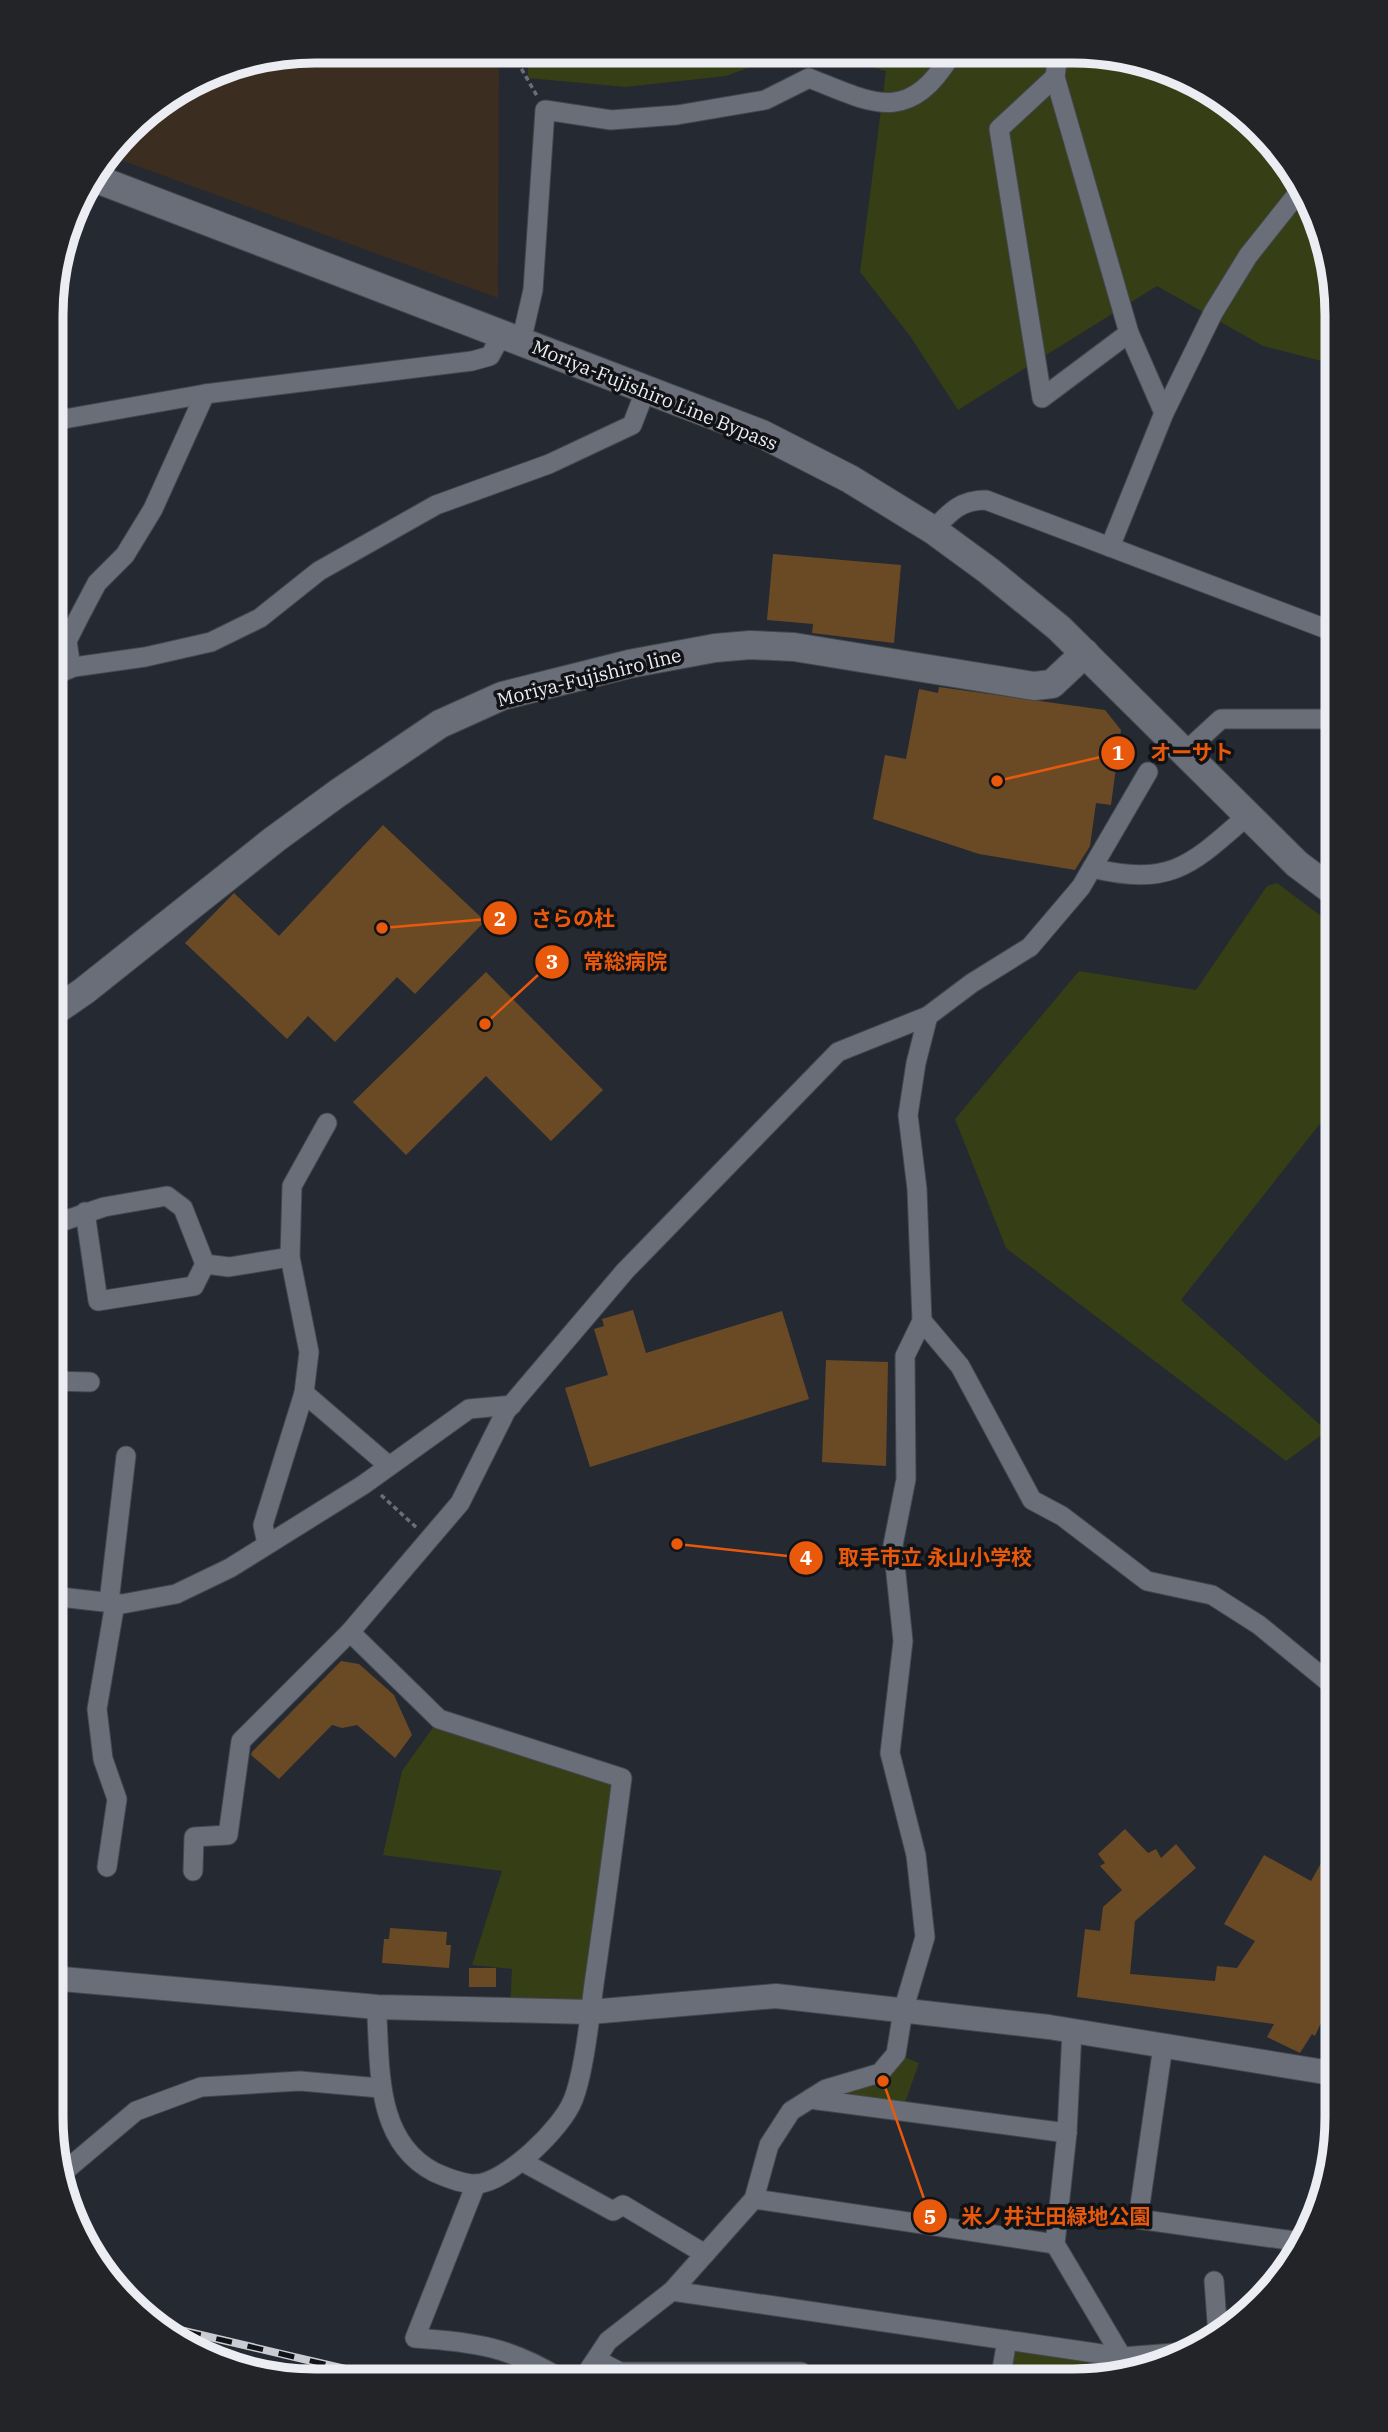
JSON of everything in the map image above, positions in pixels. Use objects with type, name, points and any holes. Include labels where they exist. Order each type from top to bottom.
[{"type":"main road","name":"Moriya-Fujishiro Line Bypass","points":[[102,181],[762,434],[850,479],[933,530],[1059,628],[1247,816],[1297,864],[1325,885]]},
{"type":"main road","name":"Moriya-Fujishiro line","points":[[63,1005],[275,839],[348,786],[440,724],[502,696],[629,664],[715,648],[750,645],[794,647],[1034,686],[1052,684],[1085,653]]},
{"type":"street","points":[[63,419],[205,394],[490,356],[511,338],[533,290],[545,110],[611,120],[677,115],[765,100],[808,78],[874,104],[897,102],[916,95],[939,75],[946,63]]},
{"type":"street","points":[[1058,63],[1055,77],[1129,333],[1164,413]]},
{"type":"street","points":[[1055,77],[999,128],[1042,398],[1129,333]]},
{"type":"street","points":[[1110,547],[1164,413],[1213,313],[1241,267],[1295,197]]},
{"type":"street","points":[[63,671],[211,642],[260,618],[319,571],[436,505],[550,464],[632,425],[646,389]]},
{"type":"street","points":[[71,668],[67,641],[97,583],[125,555],[153,509],[205,394]]},
{"type":"street","points":[[933,530],[955,506],[971,500],[986,500],[1325,628]]},
{"type":"street","points":[[1184,753],[1221,719],[1325,719]]},
{"type":"street","points":[[193,1871],[194,1837],[228,1835],[241,1741],[350,1632],[460,1503],[512,1405],[625,1271],[838,1052],[928,1016],[972,983],[1030,947],[1081,887],[1148,772]]},
{"type":"street","points":[[1092,868],[1140,876],[1175,870],[1204,856],[1247,816]]},
{"type":"street","points":[[590,2369],[608,2341],[672,2291],[754,2199],[769,2145],[791,2111],[826,2089],[880,2073],[896,2054],[903,2011],[925,1937],[916,1855],[890,1753],[903,1641],[893,1545],[906,1479],[905,1356],[922,1321],[917,1189],[908,1115],[916,1063],[928,1016]]},
{"type":"street","points":[[267,1544],[263,1525],[304,1393],[309,1352],[290,1257],[292,1186],[327,1123]]},
{"type":"street","points":[[63,1221],[85,1212],[167,1196],[183,1208],[205,1264],[194,1286],[98,1301],[85,1212]]},
{"type":"street","points":[[205,1264],[229,1267],[290,1257]]},
{"type":"street","points":[[922,1321],[960,1366],[1032,1500],[1062,1516],[1147,1581],[1212,1595],[1259,1625],[1325,1679]]},
{"type":"street","points":[[63,1381],[90,1382]]},
{"type":"street","points":[[304,1393],[389,1466]]},
{"type":"street","points":[[63,1597],[112,1603],[176,1594],[230,1568],[367,1482],[469,1409],[512,1405]]},
{"type":"street","points":[[107,1867],[117,1799],[103,1759],[97,1709],[112,1603],[126,1456]]},
{"type":"street","points":[[350,1632],[439,1718],[622,1779],[590,2012],[573,2101],[550,2134],[523,2162],[476,2184],[440,2175],[413,2161],[393,2129],[380,2088],[377,2017]]},
{"type":"street","points":[[63,1979],[377,2007],[590,2012],[776,1996],[1072,2031],[1325,2072]]},
{"type":"street","points":[[1072,2031],[1067,2133],[1055,2244],[1122,2357]]},
{"type":"street","points":[[1163,2046],[1138,2219],[1292,2241]]},
{"type":"street","points":[[68,2168],[136,2111],[201,2087],[300,2081],[380,2088]]},
{"type":"street","points":[[810,2098],[1067,2133]]},
{"type":"street","points":[[523,2162],[613,2211],[623,2205],[705,2254]]},
{"type":"street","points":[[476,2184],[415,2338],[480,2343],[546,2369]]},
{"type":"street","points":[[754,2199],[1055,2244]]},
{"type":"street","points":[[1214,2281],[1217,2323]]},
{"type":"street","points":[[672,2291],[1122,2357],[1159,2354]]},
{"type":"street","points":[[1002,2369],[1007,2340]]},
{"type":"street","points":[[597,2360],[614,2369]]},
{"type":"path","points":[[521,63],[545,110]]},
{"type":"path","points":[[367,1482],[429,1539]]},
{"type":"shaded area","points":[[315,63],[499,63],[498,298],[118,159],[162,115],[189,97],[234,76],[282,65]]},
{"type":"green space","points":[[527,63],[761,63],[726,76],[625,87],[528,78]]},
{"type":"green space","points":[[857,63],[1106,65],[1154,76],[1213,106],[1251,137],[1273,162],[1306,219],[1323,282],[1325,362],[1263,346],[1157,286],[958,410],[910,336],[860,272],[886,71]]},
{"type":"green space","points":[[1277,883],[1325,919],[1325,1117],[1181,1300],[1325,1429],[1325,1432],[1286,1461],[1006,1248],[955,1119],[1079,971],[1196,990],[1267,886]]},
{"type":"green space","points":[[439,1719],[622,1778],[590,2012],[510,2010],[512,1969],[472,1965],[502,1871],[383,1855],[402,1771]]},
{"type":"green space","points":[[896,2054],[919,2063],[902,2111],[826,2089],[880,2073]]},
{"type":"green space","points":[[1007,2340],[1091,2353],[1083,2368],[1002,2369]]},
{"type":"building","points":[[773,554],[901,565],[894,643],[812,633],[813,624],[767,620]]},
{"type":"building","points":[[939,687],[1105,710],[1121,730],[1111,805],[1096,803],[1090,846],[1075,870],[979,854],[873,819],[885,755],[906,759],[919,689],[938,693]]},
{"type":"building","points":[[383,825],[485,921],[415,994],[397,977],[335,1042],[308,1016],[287,1039],[185,943],[234,893],[279,936]]},
{"type":"building","points":[[486,972],[603,1090],[551,1141],[486,1076],[406,1155],[353,1102]]},
{"type":"building","points":[[633,1310],[646,1353],[782,1311],[809,1399],[590,1467],[565,1388],[608,1375],[594,1329],[604,1326],[602,1319]]},
{"type":"building","points":[[826,1360],[888,1362],[886,1466],[822,1462]]},
{"type":"building","points":[[341,1661],[359,1664],[394,1695],[412,1735],[395,1758],[357,1725],[342,1728],[332,1725],[279,1779],[251,1755],[252,1752]]},
{"type":"building","points":[[1125,1829],[1148,1853],[1156,1849],[1161,1858],[1176,1844],[1196,1868],[1135,1921],[1130,1974],[1215,1981],[1217,1966],[1237,1968],[1255,1941],[1224,1924],[1264,1855],[1311,1881],[1325,1856],[1325,2014],[1315,2036],[1312,2034],[1300,2053],[1267,2037],[1274,2024],[1077,1997],[1085,1929],[1100,1931],[1103,1907],[1122,1890],[1100,1866],[1105,1863],[1098,1854]]},
{"type":"building","points":[[390,1928],[447,1932],[446,1945],[451,1945],[449,1968],[382,1963],[384,1939],[389,1939]]},
{"type":"building","points":[[469,1968],[496,1968],[496,1987],[469,1987]]},
{"type":"railway","points":[[182,2331],[345,2369]]},
{"type":"place","name":"オーサト","points":[[997,781]]},
{"type":"place","name":"さらの杜","points":[[382,928]]},
{"type":"place","name":"常総病院","points":[[485,1024]]},
{"type":"place","name":"取手市立 永山小学校","points":[[677,1544]]},
{"type":"place","name":"米ノ井辻田緑地公園","points":[[883,2081]]}]
